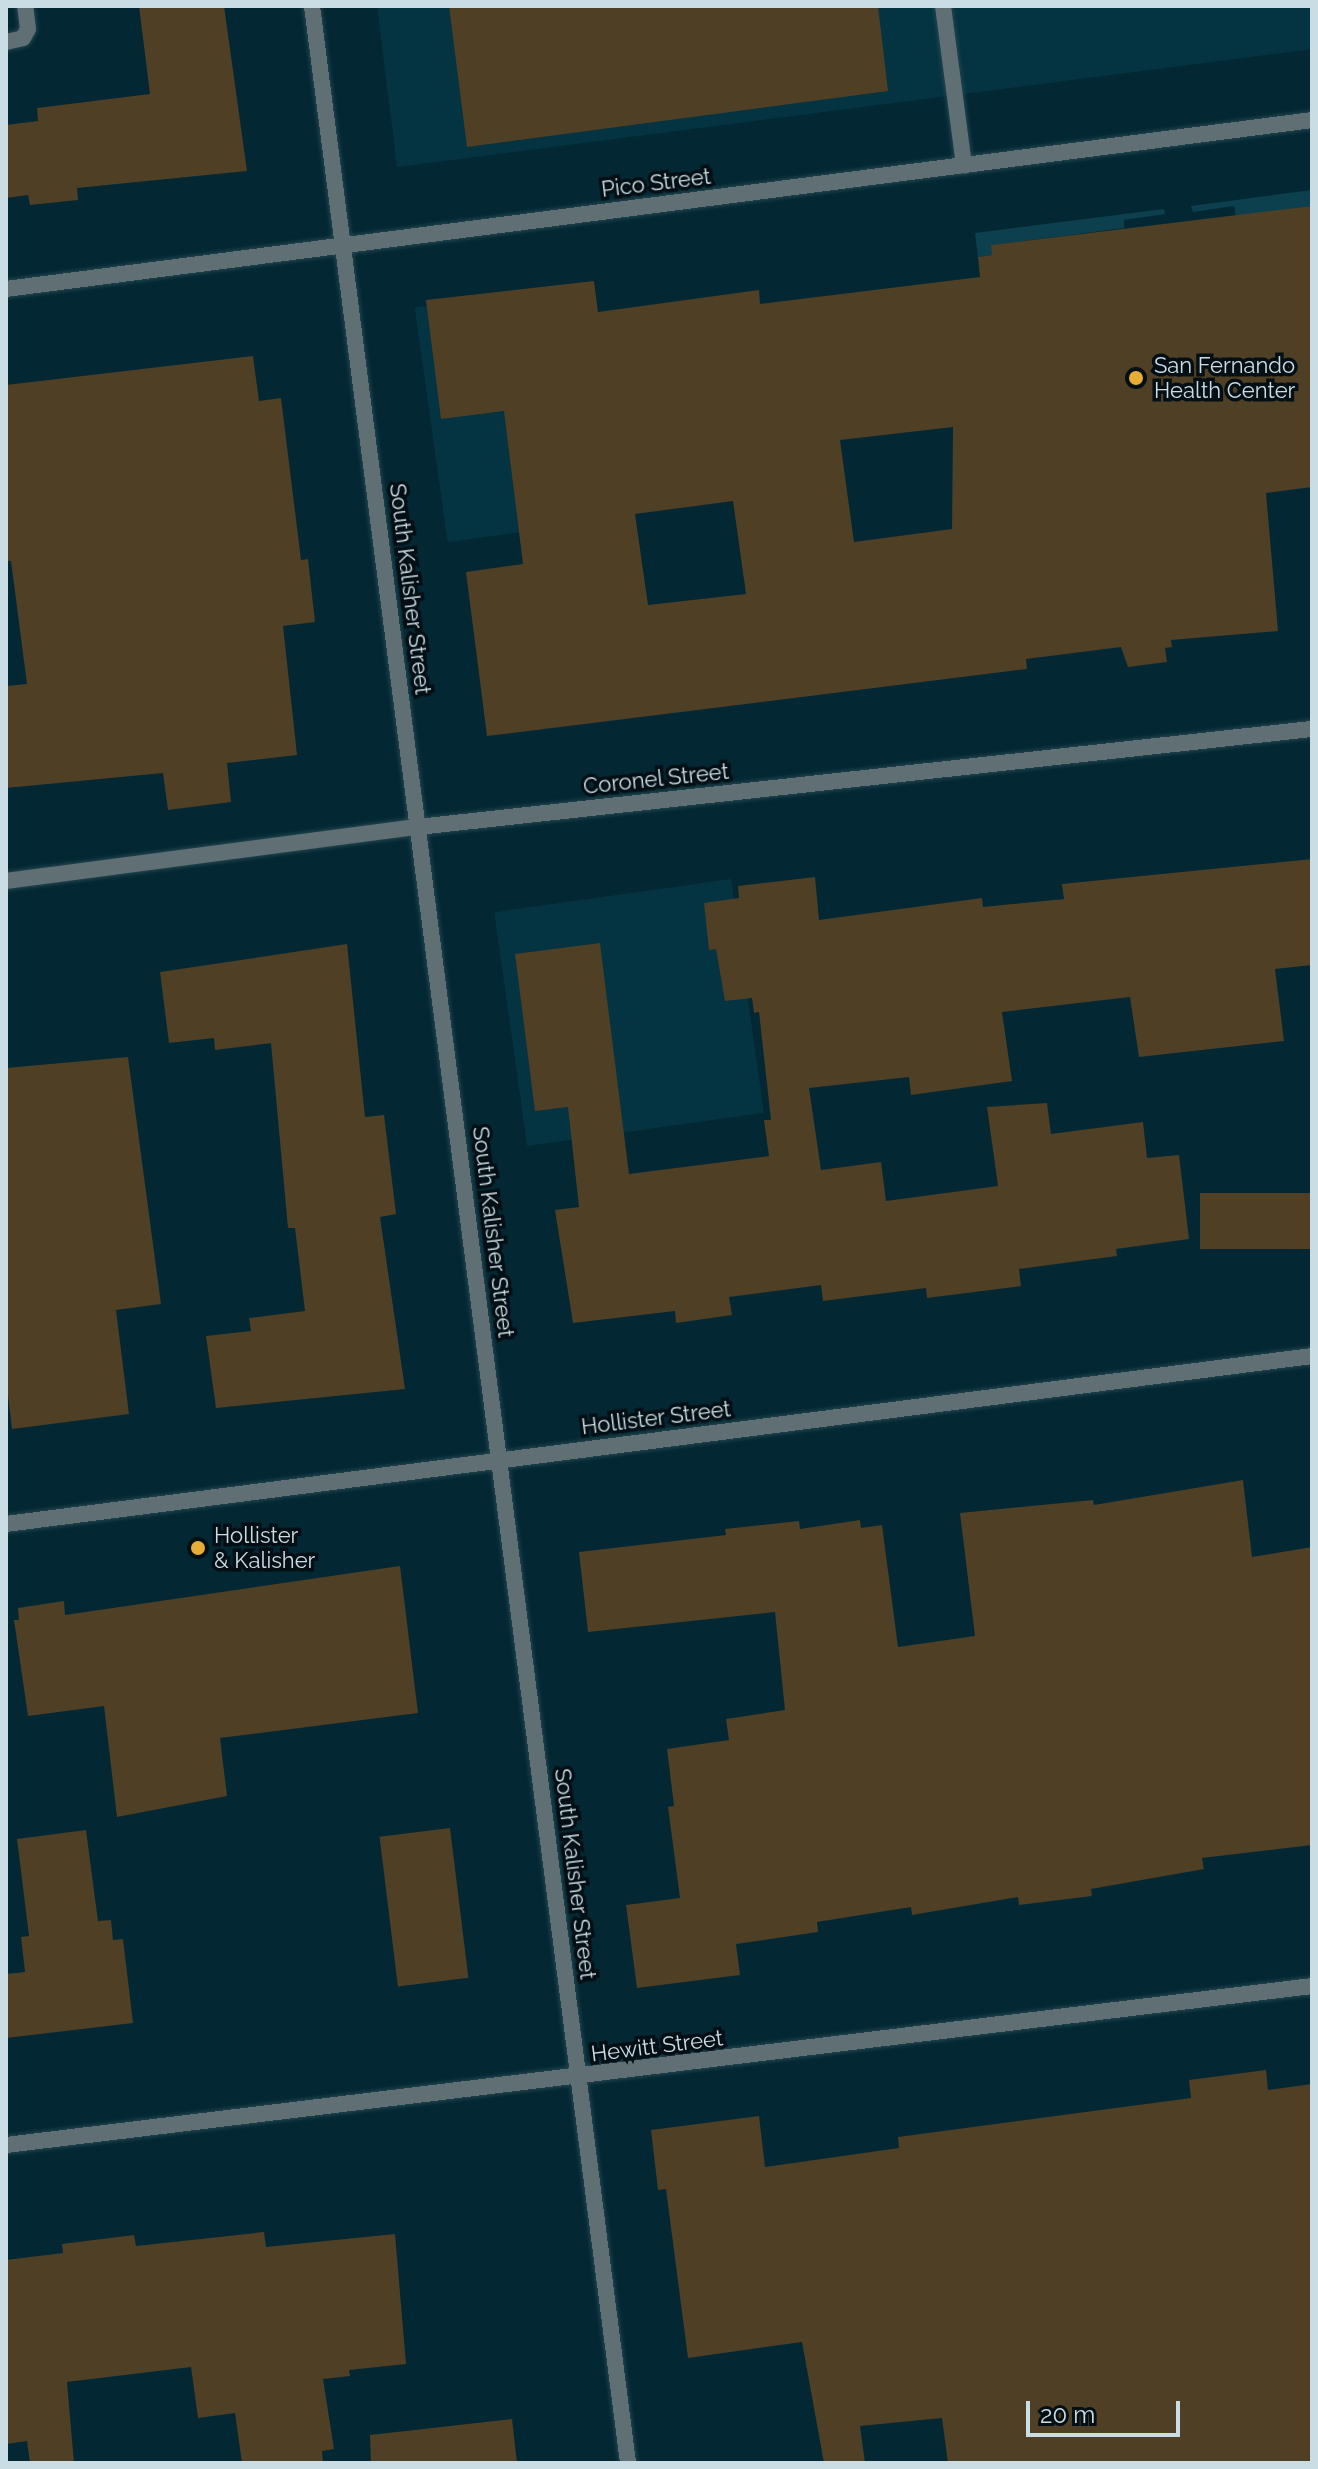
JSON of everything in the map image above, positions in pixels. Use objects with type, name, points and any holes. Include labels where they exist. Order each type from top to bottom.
[{"type":"street","points":[[6,42],[23,38],[28,29],[25,6]]},
{"type":"street","name":"South Kalisher Street","points":[[312,6],[628,2463]]},
{"type":"street","points":[[943,6],[964,166]]},
{"type":"street","name":"Pico Street","points":[[6,289],[1312,120]]},
{"type":"street","name":"Coronel Street","points":[[6,881],[418,827],[1312,729]]},
{"type":"street","name":"Hollister Street","points":[[6,1524],[1312,1356]]},
{"type":"street","name":"Hewitt Street","points":[[6,2145],[579,2078],[1312,1986]]},
{"type":"shaded area","points":[[377,6],[1312,6],[1312,49],[397,167]]},
{"type":"shaded area","points":[[1312,190],[1312,206],[1236,216],[1234,206],[1193,212],[1191,206]]},
{"type":"shaded area","points":[[1164,209],[1165,214],[1124,220],[1124,228],[992,245],[992,255],[978,257],[975,233]]},
{"type":"shaded area","points":[[589,283],[622,518],[448,542],[415,307]]},
{"type":"shaded area","points":[[731,879],[764,1113],[527,1146],[494,912]]},
{"type":"building","points":[[139,6],[224,6],[247,171],[77,188],[78,200],[30,205],[28,195],[6,198],[6,125],[38,121],[37,108],[150,94]]},
{"type":"building","points":[[449,6],[878,6],[888,91],[467,147]]},
{"type":"building","points":[[1312,206],[1312,487],[1266,493],[1278,631],[1171,640],[1172,647],[1165,648],[1167,662],[1128,667],[1121,647],[1026,659],[1027,669],[487,736],[466,572],[523,564],[504,411],[441,419],[426,300],[594,281],[598,312],[759,290],[760,304],[980,277],[978,257],[992,255],[991,245]],"holes":[[[953,427],[952,529],[854,542],[840,440]],[[733,501],[746,594],[648,605],[635,514]]]},
{"type":"building","points":[[253,356],[259,401],[281,398],[301,560],[308,559],[315,622],[283,626],[297,755],[227,763],[231,802],[168,810],[163,773],[6,788],[6,686],[27,684],[11,561],[6,561],[6,385]]},
{"type":"building","points":[[1312,859],[1312,965],[1275,969],[1284,1041],[1139,1057],[1130,997],[1002,1012],[1012,1081],[911,1095],[909,1077],[809,1088],[821,1170],[881,1162],[886,1201],[998,1186],[987,1107],[1047,1103],[1051,1134],[1143,1122],[1147,1158],[1179,1155],[1189,1239],[1116,1249],[1117,1256],[1019,1269],[1021,1286],[927,1298],[926,1288],[823,1301],[821,1285],[729,1297],[732,1315],[676,1323],[675,1311],[573,1323],[555,1210],[579,1207],[568,1107],[535,1111],[515,954],[600,943],[629,1174],[769,1156],[764,1120],[771,1120],[759,1012],[754,1013],[752,998],[725,1001],[716,949],[709,950],[704,903],[739,898],[738,886],[815,877],[819,920],[982,898],[983,907],[1064,899],[1062,884]]},
{"type":"building","points":[[347,944],[365,1117],[384,1115],[396,1214],[380,1217],[405,1389],[216,1408],[206,1336],[251,1331],[249,1318],[305,1311],[295,1228],[288,1228],[271,1043],[215,1050],[214,1038],[169,1043],[160,972]]},
{"type":"building","points":[[128,1057],[161,1304],[116,1310],[129,1414],[12,1429],[6,1378],[6,1068]]},
{"type":"building","points":[[1200,1193],[1312,1193],[1312,1249],[1200,1249]]},
{"type":"building","points":[[1243,1480],[1252,1557],[1312,1547],[1312,1845],[1202,1858],[1204,1869],[1091,1889],[1092,1896],[1019,1905],[1018,1897],[912,1915],[911,1907],[817,1922],[818,1932],[736,1944],[740,1975],[637,1988],[626,1905],[680,1898],[668,1807],[674,1806],[667,1749],[729,1740],[726,1719],[785,1710],[775,1612],[588,1632],[579,1552],[726,1535],[725,1529],[799,1521],[800,1529],[860,1520],[861,1528],[882,1525],[898,1647],[975,1636],[960,1513],[1093,1500],[1094,1505]]},
{"type":"building","points":[[400,1566],[418,1713],[220,1738],[227,1796],[117,1817],[104,1706],[28,1716],[14,1620],[19,1620],[18,1608],[64,1601],[65,1615]]},
{"type":"building","points":[[450,1828],[468,1978],[398,1987],[380,1837]]},
{"type":"building","points":[[86,1830],[98,1921],[111,1920],[113,1940],[123,1939],[133,2023],[6,2038],[6,1974],[25,1972],[21,1937],[29,1936],[17,1839]]},
{"type":"building","points":[[1266,2070],[1268,2090],[1312,2084],[1312,2463],[948,2463],[942,2418],[860,2426],[865,2463],[824,2463],[802,2342],[688,2358],[666,2189],[658,2190],[651,2130],[759,2116],[765,2167],[899,2148],[898,2137],[1191,2098],[1189,2080]]},
{"type":"building","points":[[264,2232],[266,2247],[395,2234],[406,2364],[349,2370],[350,2376],[323,2379],[334,2449],[322,2451],[323,2463],[242,2463],[235,2413],[198,2418],[191,2367],[67,2382],[74,2463],[30,2463],[27,2441],[6,2444],[6,2260],[63,2253],[62,2244],[134,2235],[136,2246]]},
{"type":"building","points":[[512,2419],[517,2463],[371,2463],[370,2435]]},
{"type":"place","name":"San Fernando Health Center","points":[[1136,378]]},
{"type":"place","name":"Hollister & Kalisher","points":[[198,1548]]}]
